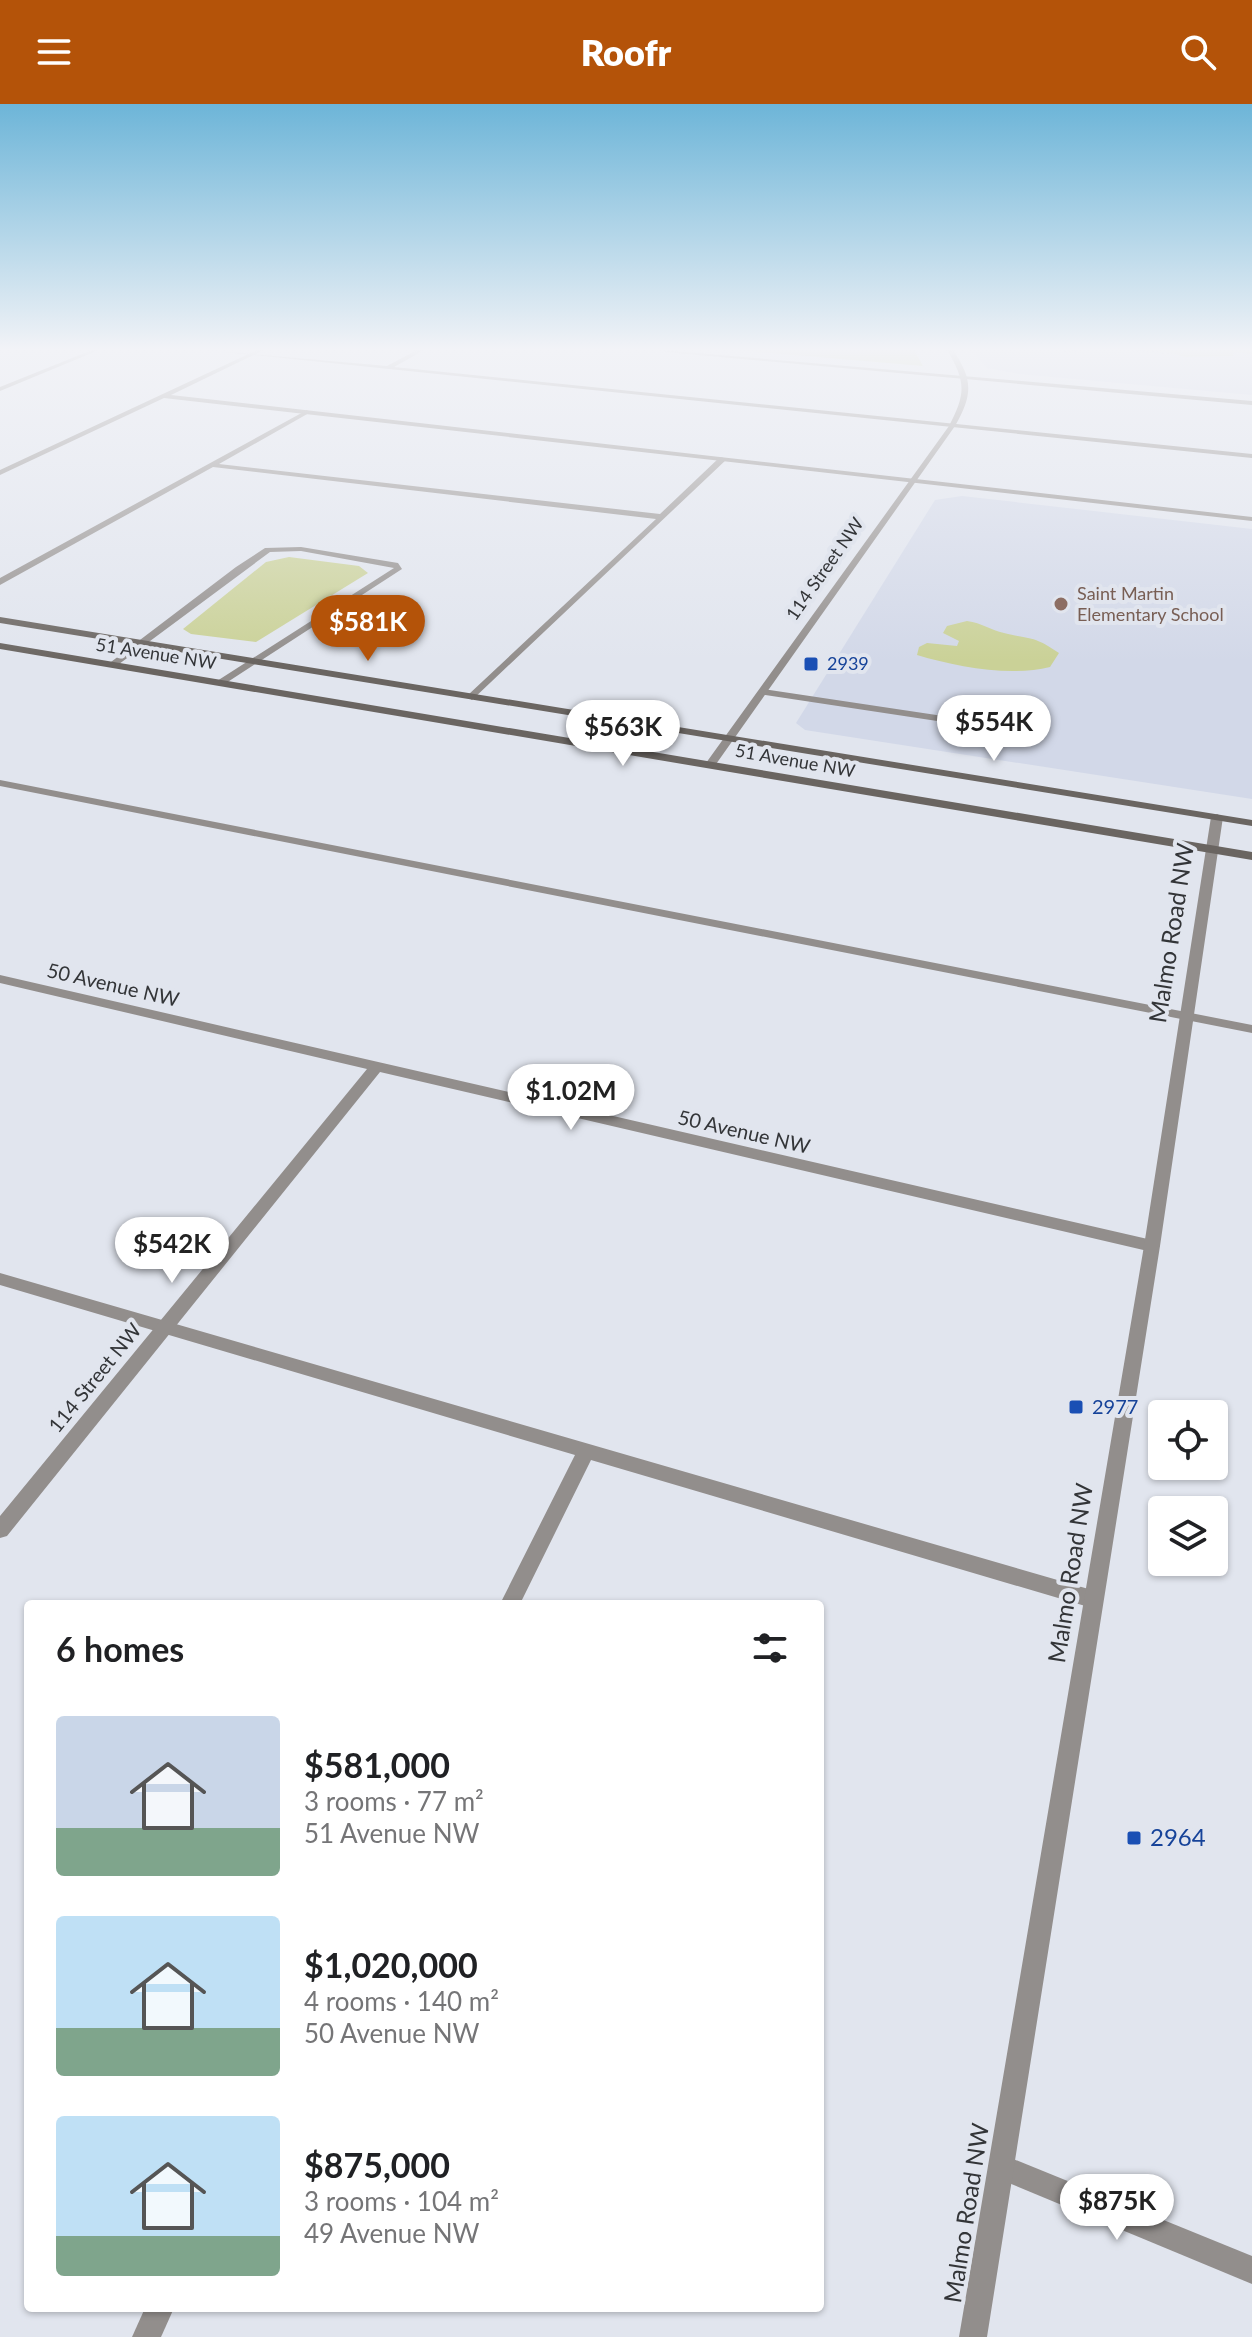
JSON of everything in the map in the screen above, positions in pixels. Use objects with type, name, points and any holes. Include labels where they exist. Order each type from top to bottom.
[{"type":"main road","name":"51 Avenue NW","points":[[0,620],[1252,823]]},
{"type":"main road","name":"51 Avenue NW","points":[[0,646],[1252,856]]},
{"type":"street","points":[[0,473],[40,454]]},
{"type":"street","points":[[0,582],[232,454]]},
{"type":"street","points":[[681,454],[1252,519]]},
{"type":"street","name":"114 Street NW","points":[[710,765],[931,454]]},
{"type":"street","points":[[472,697],[723,459]]},
{"type":"street","points":[[213,465],[662,517]]},
{"type":"street","points":[[112,665],[268,550],[301,549],[398,566],[371,589],[220,683]]},
{"type":"street","points":[[763,692],[1029,732]]},
{"type":"street","points":[[0,783],[1252,1029]]},
{"type":"street","name":"Malmo Road NW","points":[[973,2337],[1152,1246],[1217,817]]},
{"type":"street","name":"50 Avenue NW","points":[[0,979],[1152,1246]]},
{"type":"street","name":"114 Street NW","points":[[0,1530],[376,1067]]},
{"type":"street","points":[[0,1279],[1092,1599]]},
{"type":"street","points":[[512,1600],[586,1451]]},
{"type":"street","points":[[1001,2167],[1252,2270]]},
{"type":"street","points":[[146,2337],[158,2312]]},
{"type":"shaded area","name":"Saint Martin Elementary School","points":[[962,496],[1252,529],[1252,799],[805,730],[796,723],[935,500]]},
{"type":"green space","points":[[289,557],[359,566],[368,573],[256,642],[191,634],[183,629],[266,562]]},
{"type":"green space","points":[[967,621],[1038,641],[1059,653],[1050,667],[1018,671],[966,667],[917,655],[919,647],[927,643],[957,646],[959,641],[943,633],[947,626]]},
{"type":"place","name":"Saint Martin Elementary School","points":[[1061,604]]},
{"type":"place","name":"2939","points":[[811,664]]},
{"type":"place","name":"2977","points":[[1076,1407]]},
{"type":"place","name":"2964","points":[[1134,1838]]}]
